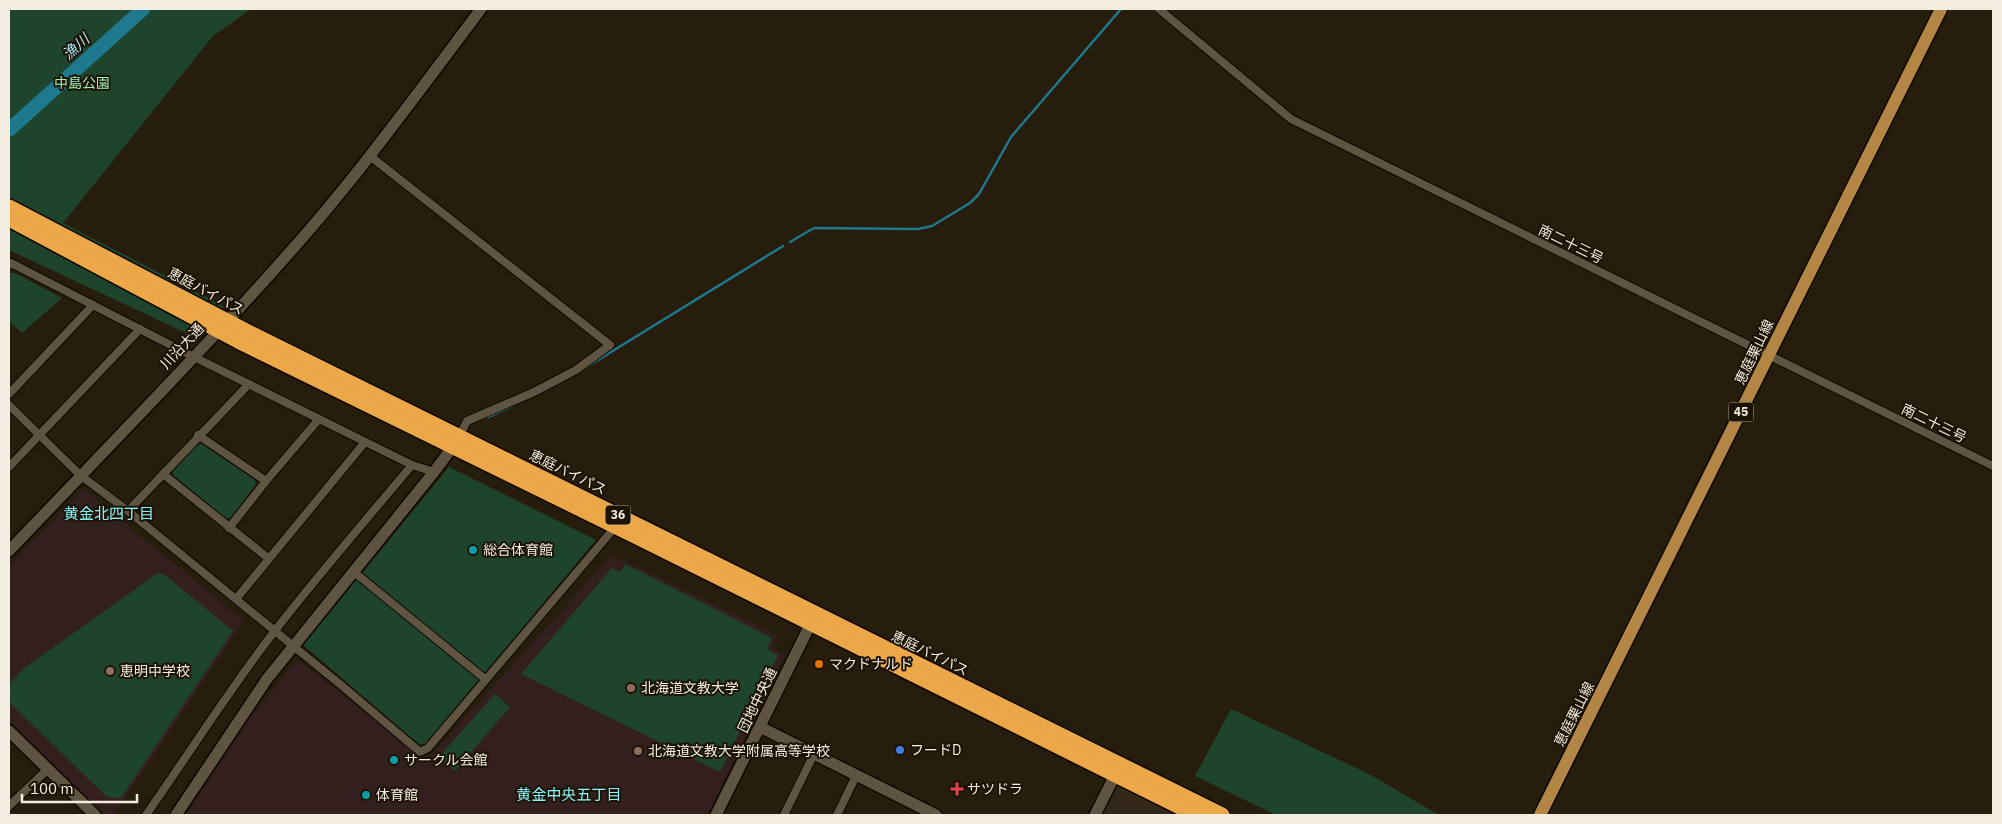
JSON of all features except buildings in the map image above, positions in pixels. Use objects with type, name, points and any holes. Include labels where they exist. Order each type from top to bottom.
[{"type":"highway","name":"恵庭バイパス","points":[[10,214],[222,325],[246,331],[616,526],[814,619]]},
{"type":"highway","name":"恵庭バイパス","points":[[456,442],[1118,770],[1222,815]]},
{"type":"highway","name":"恵庭バイパス","points":[[1118,770],[1196,815]]},
{"type":"main road","name":"恵庭栗山線","points":[[1540,815],[1942,9]]},
{"type":"street","name":"川沿大通","points":[[9,550],[194,357],[290,252],[370,156],[481,9]]},
{"type":"street","name":"南二十三号","points":[[1159,9],[1291,118],[1993,466]]},
{"type":"street","points":[[176,815],[267,679],[434,472],[456,442],[467,421],[534,392],[576,370],[610,345],[370,156]]},
{"type":"street","points":[[9,265],[11,263],[194,357],[412,465],[434,472]]},
{"type":"street","points":[[9,394],[93,305]]},
{"type":"street","points":[[9,467],[140,329]]},
{"type":"street","points":[[128,511],[198,435],[249,384]]},
{"type":"street","points":[[9,405],[80,475],[128,511],[420,752],[428,748],[616,526]]},
{"type":"street","points":[[229,528],[319,419]]},
{"type":"street","points":[[198,435],[266,481]]},
{"type":"street","points":[[236,599],[365,442]]},
{"type":"street","points":[[146,815],[177,772],[221,704],[274,631],[412,465]]},
{"type":"street","points":[[163,474],[268,558]]},
{"type":"street","points":[[354,572],[485,679]]},
{"type":"street","name":"団地中央通","points":[[716,815],[814,619]]},
{"type":"street","points":[[760,727],[936,815]]},
{"type":"street","points":[[9,731],[95,815]]},
{"type":"street","points":[[784,815],[814,754]]},
{"type":"street","points":[[9,806],[48,769]]},
{"type":"street","points":[[1095,815],[1118,770]]},
{"type":"street","points":[[836,815],[856,776]]},
{"type":"shaded area","name":"恵明中学校","points":[[83,489],[244,621],[113,815],[105,815],[9,720],[9,566]]},
{"type":"shaded area","name":"北海道文教大学","points":[[612,555],[777,635],[771,648],[785,655],[707,815],[186,815],[251,717],[297,659],[426,761]]},
{"type":"shaded area","points":[[1117,784],[1181,815],[1102,815]]},
{"type":"green space","name":"中島公園","points":[[9,9],[251,9],[213,36],[63,223],[224,306],[199,339],[9,250]]},
{"type":"green space","points":[[10,273],[15,273],[62,298],[22,333],[9,321]]},
{"type":"green space","points":[[202,444],[255,480],[256,484],[231,518],[224,518],[173,475],[173,471],[196,445]]},
{"type":"green space","points":[[449,467],[596,540],[425,744],[419,744],[303,645]]},
{"type":"green space","points":[[625,564],[772,638],[767,649],[778,655],[720,772],[521,674],[612,568],[620,572]]},
{"type":"green space","points":[[158,573],[165,575],[233,631],[121,798],[107,797],[9,702],[9,684],[23,669]]},
{"type":"green space","points":[[495,694],[510,707],[455,771],[439,757]]},
{"type":"green space","points":[[1231,709],[1369,774],[1439,815],[1276,815],[1195,776]]},
{"type":"waterway","name":"漁川","points":[[9,130],[143,9]]},
{"type":"waterway","points":[[790,242],[814,228],[918,229],[932,226],[970,203],[979,194],[1011,137],[1121,9]]},
{"type":"waterway","points":[[585,368],[783,246]]},
{"type":"waterway","points":[[546,390],[568,378]]},
{"type":"waterway","points":[[488,417],[512,406]]},
{"type":"place","name":"総合体育館","points":[[473,550]]},
{"type":"place","name":"マクドナルド","points":[[819,664]]},
{"type":"place","name":"恵明中学校","points":[[110,671]]},
{"type":"place","name":"北海道文教大学","points":[[631,688]]},
{"type":"place","name":"フードD","points":[[900,750]]},
{"type":"place","name":"北海道文教大学附属高等学校","points":[[638,751]]},
{"type":"place","name":"サークル会館","points":[[394,760]]},
{"type":"place","name":"サツドラ","points":[[957,789]]},
{"type":"place","name":"体育館","points":[[366,795]]},
{"type":"district","name":"黄金北四丁目","points":[[109,514]]},
{"type":"district","name":"黄金中央五丁目","points":[[569,795]]}]
